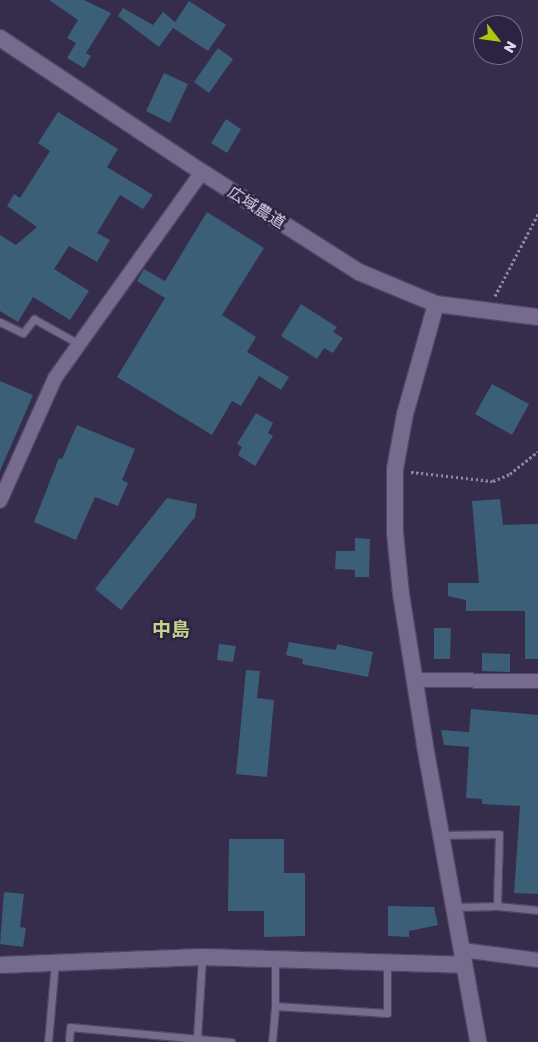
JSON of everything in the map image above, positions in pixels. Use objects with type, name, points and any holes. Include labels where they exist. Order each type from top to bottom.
[{"type":"street","name":"広域農道","points":[[0,38],[202,172],[359,272],[436,304],[486,313],[538,317]]},
{"type":"street","points":[[0,501],[55,378],[202,172]]},
{"type":"street","points":[[436,304],[412,383],[396,469],[399,576],[415,680],[478,1042]]},
{"type":"street","points":[[415,680],[538,681]]},
{"type":"street","points":[[0,965],[202,957],[387,962],[463,958],[538,960]]},
{"type":"lane","points":[[0,322],[23,333],[34,319],[79,344]]},
{"type":"lane","points":[[442,835],[499,834],[497,906]]},
{"type":"lane","points":[[454,907],[497,906],[538,910]]},
{"type":"lane","points":[[197,1038],[202,957]]},
{"type":"lane","points":[[272,1042],[275,1006],[275,958]]},
{"type":"lane","points":[[48,1042],[55,962]]},
{"type":"lane","points":[[275,1006],[387,1013],[387,962]]},
{"type":"lane","points":[[69,1042],[70,1027],[231,1042]]},
{"type":"path","points":[[486,313],[538,214]]},
{"type":"path","points":[[396,469],[493,481],[510,474],[538,451]]},
{"type":"building","points":[[49,0],[84,0],[111,13],[86,53],[91,56],[84,68],[67,58],[76,43],[67,38],[78,20]]},
{"type":"building","points":[[189,1],[226,25],[208,51],[173,28],[159,47],[118,16],[123,8],[153,25],[163,12],[175,22]]},
{"type":"building","points":[[218,48],[233,59],[209,93],[194,82]]},
{"type":"building","points":[[164,73],[188,84],[170,123],[146,111]]},
{"type":"building","points":[[58,112],[118,149],[107,167],[153,195],[143,209],[120,195],[97,233],[110,240],[97,262],[69,246],[54,269],[89,291],[70,320],[33,297],[18,322],[0,311],[0,235],[16,245],[37,227],[7,206],[14,194],[20,198],[50,151],[38,143]]},
{"type":"building","points":[[226,119],[241,129],[227,153],[211,143]]},
{"type":"building","points":[[207,212],[264,248],[222,315],[256,337],[247,352],[289,377],[281,390],[259,376],[241,406],[232,401],[212,435],[117,377],[165,298],[137,281],[144,269],[165,281]]},
{"type":"building","points":[[301,304],[337,327],[333,332],[343,338],[333,353],[324,348],[317,359],[281,336]]},
{"type":"building","points":[[0,381],[33,395],[0,471]]},
{"type":"building","points":[[492,384],[529,404],[512,435],[475,414]]},
{"type":"building","points":[[256,413],[273,423],[268,433],[273,436],[255,466],[238,455],[242,447],[237,444]]},
{"type":"building","points":[[77,425],[135,449],[122,480],[128,483],[118,506],[95,497],[76,540],[34,522],[59,458],[62,459]]},
{"type":"building","points":[[167,498],[197,504],[195,517],[121,610],[95,589]]},
{"type":"building","points":[[500,499],[503,525],[538,524],[538,659],[525,659],[525,611],[466,611],[466,600],[448,596],[448,583],[479,583],[472,501]]},
{"type":"building","points":[[355,538],[370,539],[369,577],[355,577],[355,570],[335,569],[336,551],[355,551]]},
{"type":"building","points":[[434,628],[451,628],[450,659],[434,659]]},
{"type":"building","points":[[289,642],[336,650],[337,644],[373,652],[368,677],[302,664],[303,659],[286,655]]},
{"type":"building","points":[[219,644],[236,646],[233,662],[217,660]]},
{"type":"building","points":[[482,653],[510,654],[510,672],[482,671]]},
{"type":"building","points":[[246,670],[260,671],[257,698],[274,700],[267,777],[236,774]]},
{"type":"building","points":[[471,709],[538,715],[538,894],[514,893],[520,806],[482,804],[482,799],[466,798],[469,747],[444,745],[441,730],[469,732]]},
{"type":"building","points":[[229,839],[284,839],[284,873],[305,873],[305,936],[264,937],[264,911],[228,911]]},
{"type":"building","points":[[4,892],[24,894],[20,927],[26,928],[23,947],[0,944]]},
{"type":"building","points":[[388,906],[434,907],[438,925],[409,931],[409,937],[388,936]]},
{"type":"district","name":"中島","points":[[171,629]]}]
